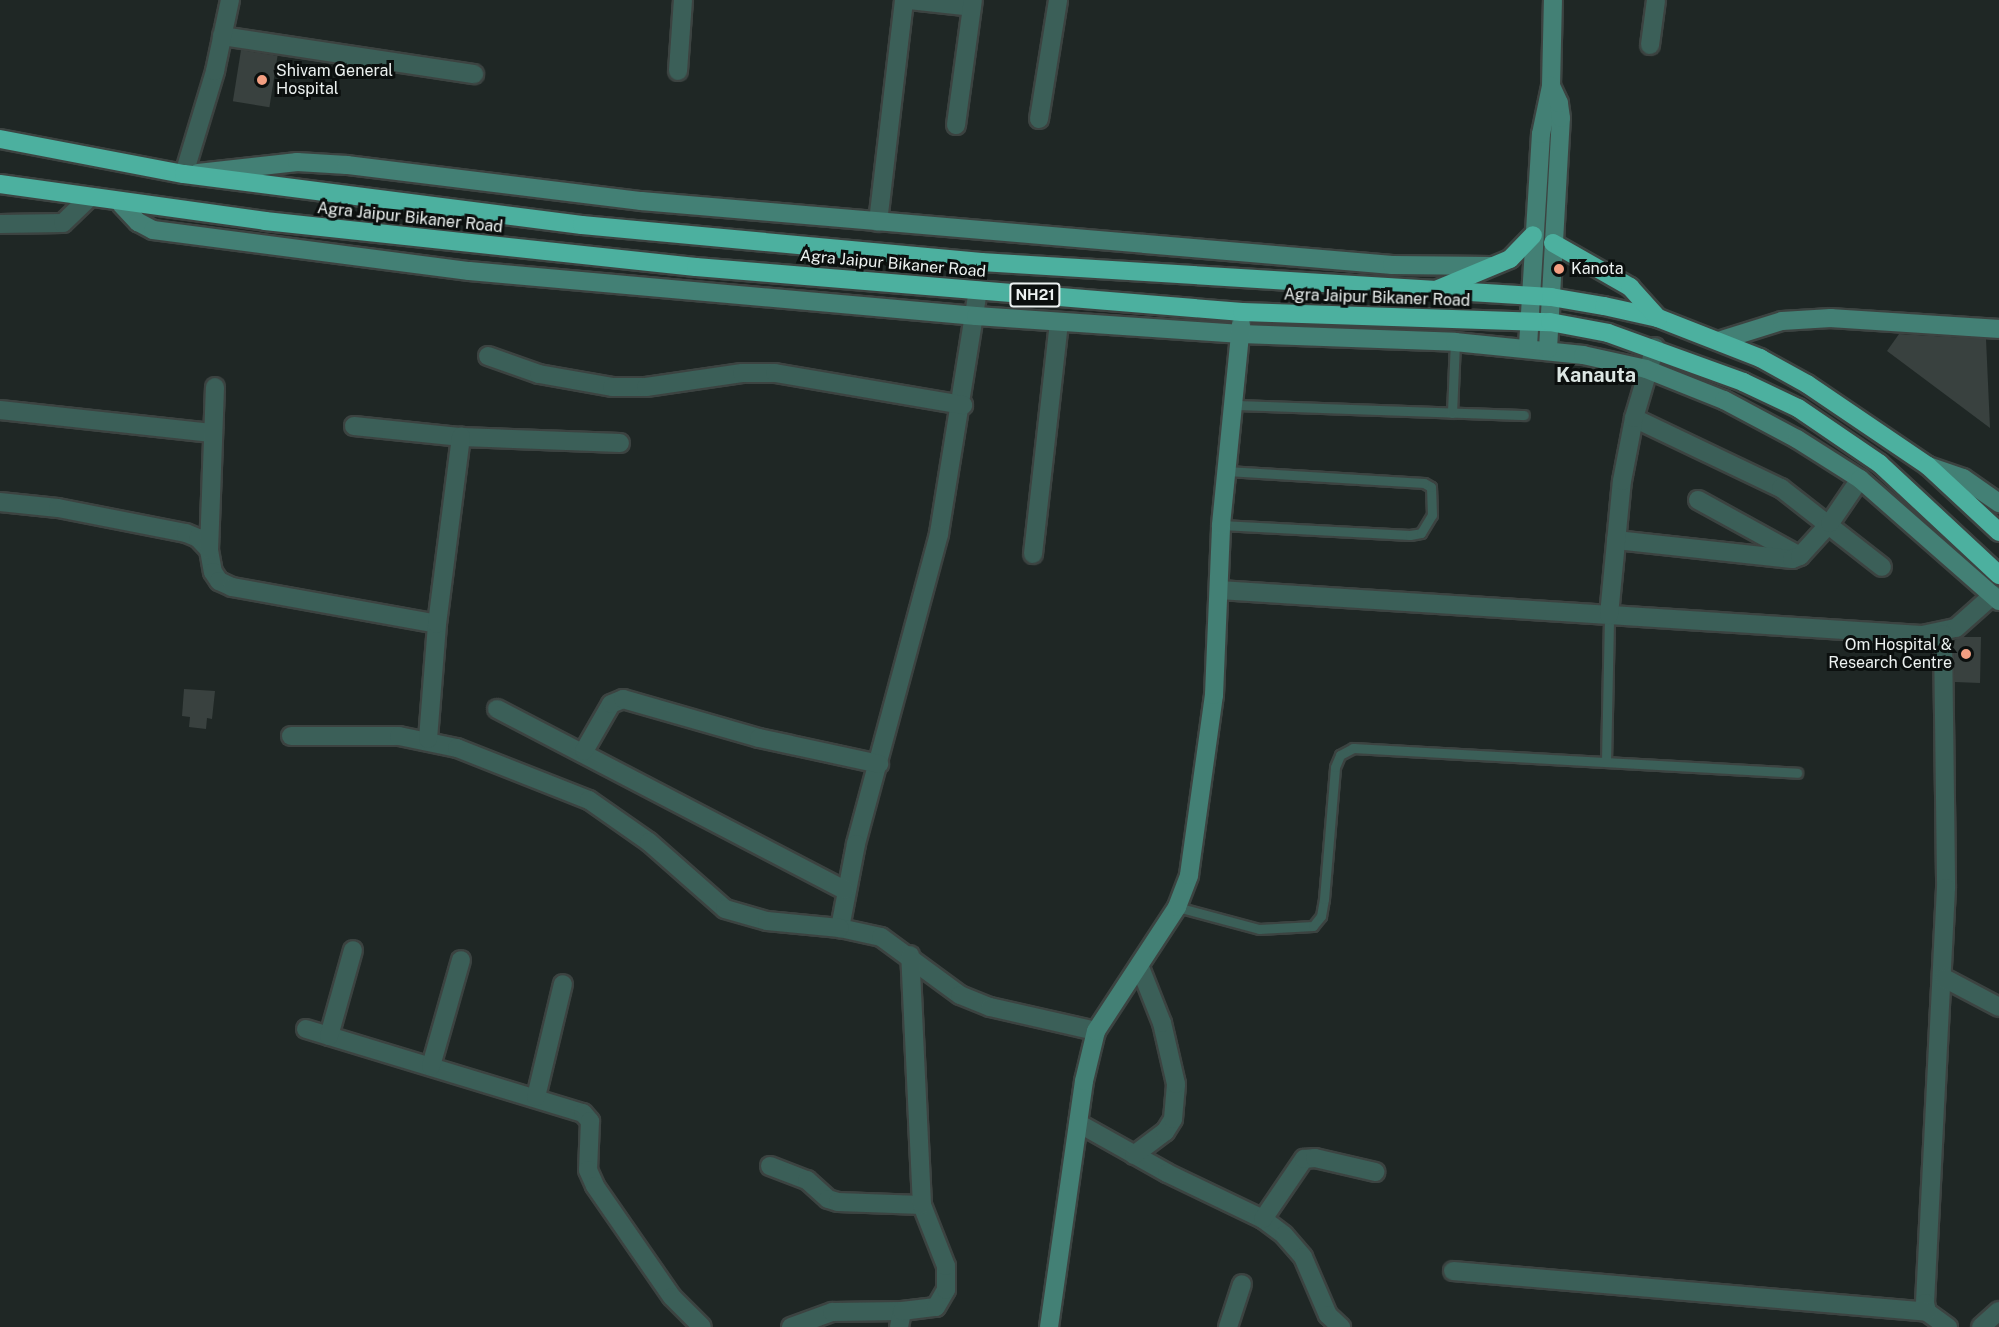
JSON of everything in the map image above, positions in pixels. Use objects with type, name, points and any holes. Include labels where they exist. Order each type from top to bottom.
[{"type":"highway","name":"Agra Jaipur Bikaner Road","points":[[0,139],[184,174],[582,225],[981,262],[1551,297],[1658,318],[1760,358],[1807,384],[1928,466],[1999,532]]},
{"type":"highway","name":"Agra Jaipur Bikaner Road","points":[[0,184],[121,204],[696,267],[1242,312],[1550,322],[1655,347],[1798,408],[1844,439],[1916,495],[1999,575]]},
{"type":"highway","points":[[1434,291],[1510,259],[1533,235]]},
{"type":"highway","points":[[1553,243],[1630,287],[1658,318]]},
{"type":"street","points":[[230,0],[184,174],[297,162],[346,165],[641,201],[879,222],[1392,265],[1491,266]]},
{"type":"street","points":[[678,71],[683,0]]},
{"type":"street","points":[[879,222],[904,0]]},
{"type":"street","points":[[909,0],[973,3],[956,125]]},
{"type":"street","points":[[1528,346],[1529,296],[1541,134],[1551,86],[1553,0]]},
{"type":"street","points":[[1650,45],[1656,0]]},
{"type":"street","points":[[1039,119],[1053,1]]},
{"type":"street","points":[[222,36],[474,74]]},
{"type":"street","points":[[1548,349],[1561,118],[1559,103],[1551,86]]},
{"type":"street","points":[[0,224],[63,223],[88,199]]},
{"type":"street","points":[[121,204],[138,222],[153,230],[422,265],[976,316],[1240,334],[1528,346],[1646,369],[1724,400],[1797,439],[1860,479],[1996,598],[1956,628],[1943,633],[1609,615],[1219,590]]},
{"type":"street","points":[[840,928],[845,890],[937,544],[963,405],[978,290]]},
{"type":"street","points":[[1049,1327],[1078,1123],[1096,1031],[1177,908],[1190,875],[1214,694],[1221,525],[1242,312]]},
{"type":"street","points":[[1718,341],[1782,321],[1831,318],[1999,328]]},
{"type":"street","points":[[1033,554],[1059,322]]},
{"type":"street","points":[[1609,615],[1616,540],[1634,418],[1646,369],[1655,347]]},
{"type":"street","points":[[488,356],[539,374],[612,387],[646,387],[742,373],[775,373],[963,405]]},
{"type":"street","points":[[215,387],[209,550],[219,581],[232,587],[437,624]]},
{"type":"street","points":[[0,410],[212,433]]},
{"type":"street","points":[[1634,418],[1757,473],[1830,523],[1882,567]]},
{"type":"street","points":[[354,426],[461,437],[620,443]]},
{"type":"street","points":[[428,739],[437,624],[461,437]]},
{"type":"street","points":[[1928,466],[1963,478],[1999,503]]},
{"type":"street","points":[[1616,540],[1784,561],[1800,555],[1830,523],[1860,479]]},
{"type":"street","points":[[1698,500],[1800,555]]},
{"type":"street","points":[[0,502],[156,525],[198,538],[209,550]]},
{"type":"street","points":[[1927,1312],[1925,1304],[1944,978],[1943,633]]},
{"type":"street","points":[[584,752],[611,704],[623,699],[759,738],[879,764]]},
{"type":"street","points":[[497,709],[584,752],[845,890]]},
{"type":"street","points":[[291,736],[428,739],[512,767],[589,800],[649,842],[725,909],[767,921],[840,928],[881,937],[910,955],[935,979],[960,995],[990,1006],[1096,1031]]},
{"type":"street","points":[[329,1036],[354,950]]},
{"type":"street","points":[[791,1327],[832,1312],[901,1319],[936,1307],[946,1290],[946,1266],[922,1205],[910,955]]},
{"type":"street","points":[[431,1066],[461,960]]},
{"type":"street","points":[[1134,1155],[1165,1132],[1173,1119],[1176,1084],[1162,1023],[1139,965]]},
{"type":"street","points":[[1944,978],[1999,1007]]},
{"type":"street","points":[[536,1097],[563,984]]},
{"type":"street","points":[[306,1029],[583,1113],[590,1121],[588,1170],[595,1185],[672,1297],[702,1327]]},
{"type":"street","points":[[1078,1123],[1134,1155],[1263,1219],[1303,1257],[1328,1315],[1341,1327]]},
{"type":"street","points":[[1263,1219],[1304,1160],[1316,1158],[1375,1172]]},
{"type":"street","points":[[771,1166],[807,1180],[828,1199],[838,1202],[922,1205]]},
{"type":"street","points":[[1453,1271],[1927,1312],[1948,1327]]},
{"type":"street","points":[[1228,1327],[1242,1284]]},
{"type":"street","points":[[1981,1327],[1999,1311]]},
{"type":"lane","points":[[1452,413],[1455,342]]},
{"type":"lane","points":[[1234,405],[1524,415]]},
{"type":"lane","points":[[1221,525],[1410,535],[1421,533],[1432,515],[1431,487],[1424,483],[1226,471]]},
{"type":"lane","points":[[1606,762],[1609,615]]},
{"type":"lane","points":[[1177,908],[1233,925],[1294,930],[1313,926],[1321,916],[1324,899],[1335,767],[1340,754],[1353,748],[1797,773]]},
{"type":"building","points":[[241,50],[278,56],[269,107],[233,101]]},
{"type":"building","points":[[1899,334],[1986,339],[1990,428],[1887,351]]},
{"type":"building","points":[[1962,637],[1981,637],[1980,683],[1955,682],[1954,640]]},
{"type":"building","points":[[184,689],[215,691],[212,719],[207,718],[206,729],[189,727],[190,717],[182,716]]},
{"type":"place","name":"Shivam General Hospital","points":[[262,80]]},
{"type":"place","name":"Kanota","points":[[1559,269]]},
{"type":"place","name":"Om Hospital & Research Centre","points":[[1966,654]]},
{"type":"district","name":"Kanauta","points":[[1596,375]]}]
